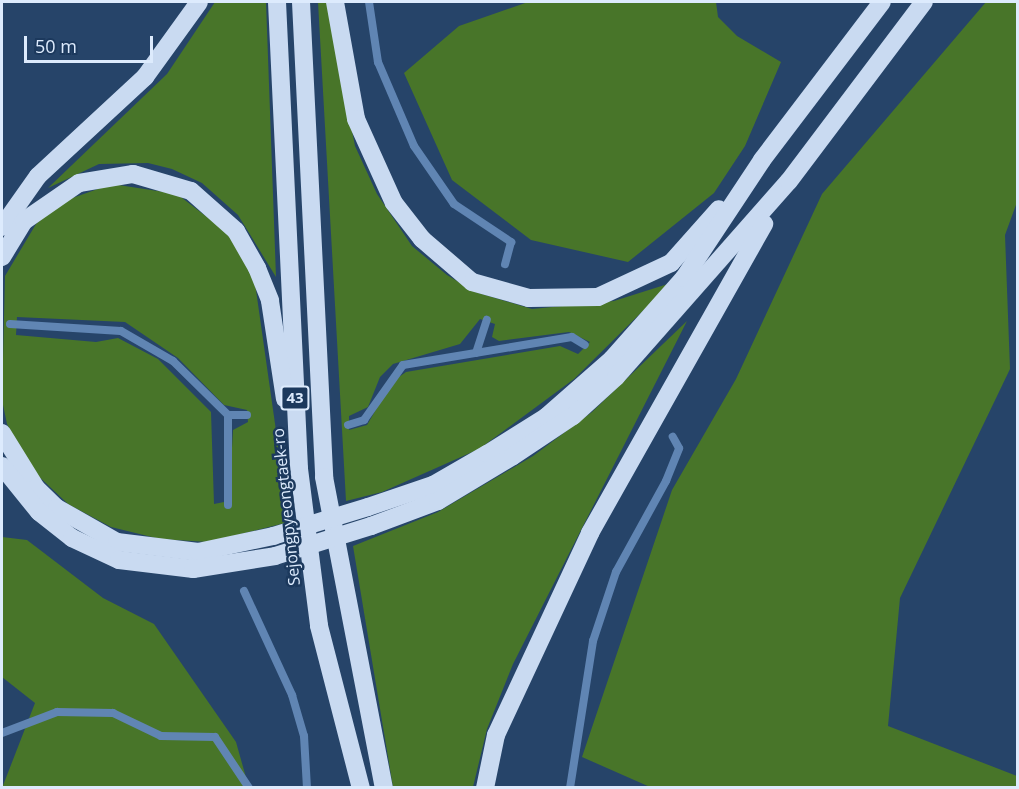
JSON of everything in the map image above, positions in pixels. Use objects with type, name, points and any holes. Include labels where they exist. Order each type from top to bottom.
[{"type":"highway","points":[[2,227],[38,176],[146,77],[199,2]]},
{"type":"highway","name":"Sejongpyeongtaek-ro","points":[[277,2],[299,469],[319,626],[362,788]]},
{"type":"highway","name":"43","points":[[301,2],[324,477],[384,788]]},
{"type":"highway","points":[[335,2],[356,118],[394,203],[428,245],[472,282],[529,298],[598,297],[671,263],[762,160]]},
{"type":"highway","points":[[2,433],[50,502],[117,542],[198,552],[273,536],[433,485],[546,417],[612,359],[684,278],[762,160],[882,2]]},
{"type":"highway","points":[[2,466],[39,512],[72,538],[119,560],[193,569],[275,556],[371,526],[438,501],[573,416],[616,377],[789,181],[924,2]]},
{"type":"highway","points":[[2,257],[24,220],[49,200],[108,175],[165,180],[215,208],[236,231],[270,301],[299,469]]},
{"type":"highway","points":[[485,788],[496,735],[590,533],[789,181]]},
{"type":"lane","points":[[369,2],[378,62],[408,136],[454,204],[512,242],[505,264]]},
{"type":"lane","points":[[476,353],[487,320]]},
{"type":"lane","points":[[10,324],[121,331],[174,361],[228,416],[228,505]]},
{"type":"lane","points":[[348,425],[364,420],[403,365],[573,337],[585,345]]},
{"type":"lane","points":[[228,416],[247,415]]},
{"type":"lane","points":[[570,788],[592,641],[616,572],[666,480],[679,448],[673,437]]},
{"type":"lane","points":[[244,591],[292,694],[304,736],[307,788]]},
{"type":"lane","points":[[2,733],[57,712],[113,713],[161,736],[215,736],[249,788]]},
{"type":"green space","points":[[215,2],[266,2],[276,277],[238,215],[202,183],[172,169],[148,163],[99,164],[48,188],[167,74]]},
{"type":"green space","points":[[318,2],[327,2],[355,146],[377,194],[412,246],[447,275],[475,292],[532,309],[614,301],[671,283],[574,379],[479,449],[382,492],[346,501]],"holes":[[[480,319],[495,324],[492,337],[499,341],[569,332],[590,342],[578,354],[560,346],[406,372],[392,382],[367,425],[349,430],[349,416],[368,407],[380,377],[393,364],[460,344]]]},
{"type":"green space","points":[[528,2],[716,2],[718,17],[737,36],[781,62],[745,146],[714,193],[628,262],[531,240],[452,180],[404,73],[459,26]]},
{"type":"green space","points":[[986,2],[1017,2],[1017,202],[1005,235],[1010,369],[900,598],[888,726],[1017,776],[1017,787],[650,787],[582,757],[672,490],[736,379],[822,194]]},
{"type":"green space","points":[[112,184],[177,194],[229,234],[254,276],[289,522],[208,542],[160,539],[111,527],[68,504],[32,470],[7,424],[2,400],[5,276],[36,224],[61,202]],"holes":[[[17,317],[125,322],[178,358],[224,405],[247,410],[248,422],[233,430],[229,501],[214,504],[211,412],[158,359],[118,338],[96,342],[16,335]]]},
{"type":"green space","points":[[687,321],[513,664],[487,729],[473,787],[393,787],[353,546],[438,512],[533,456],[592,412]]},
{"type":"green space","points":[[2,537],[27,540],[103,598],[154,624],[236,742],[249,788],[2,788],[35,703],[2,677]]}]
